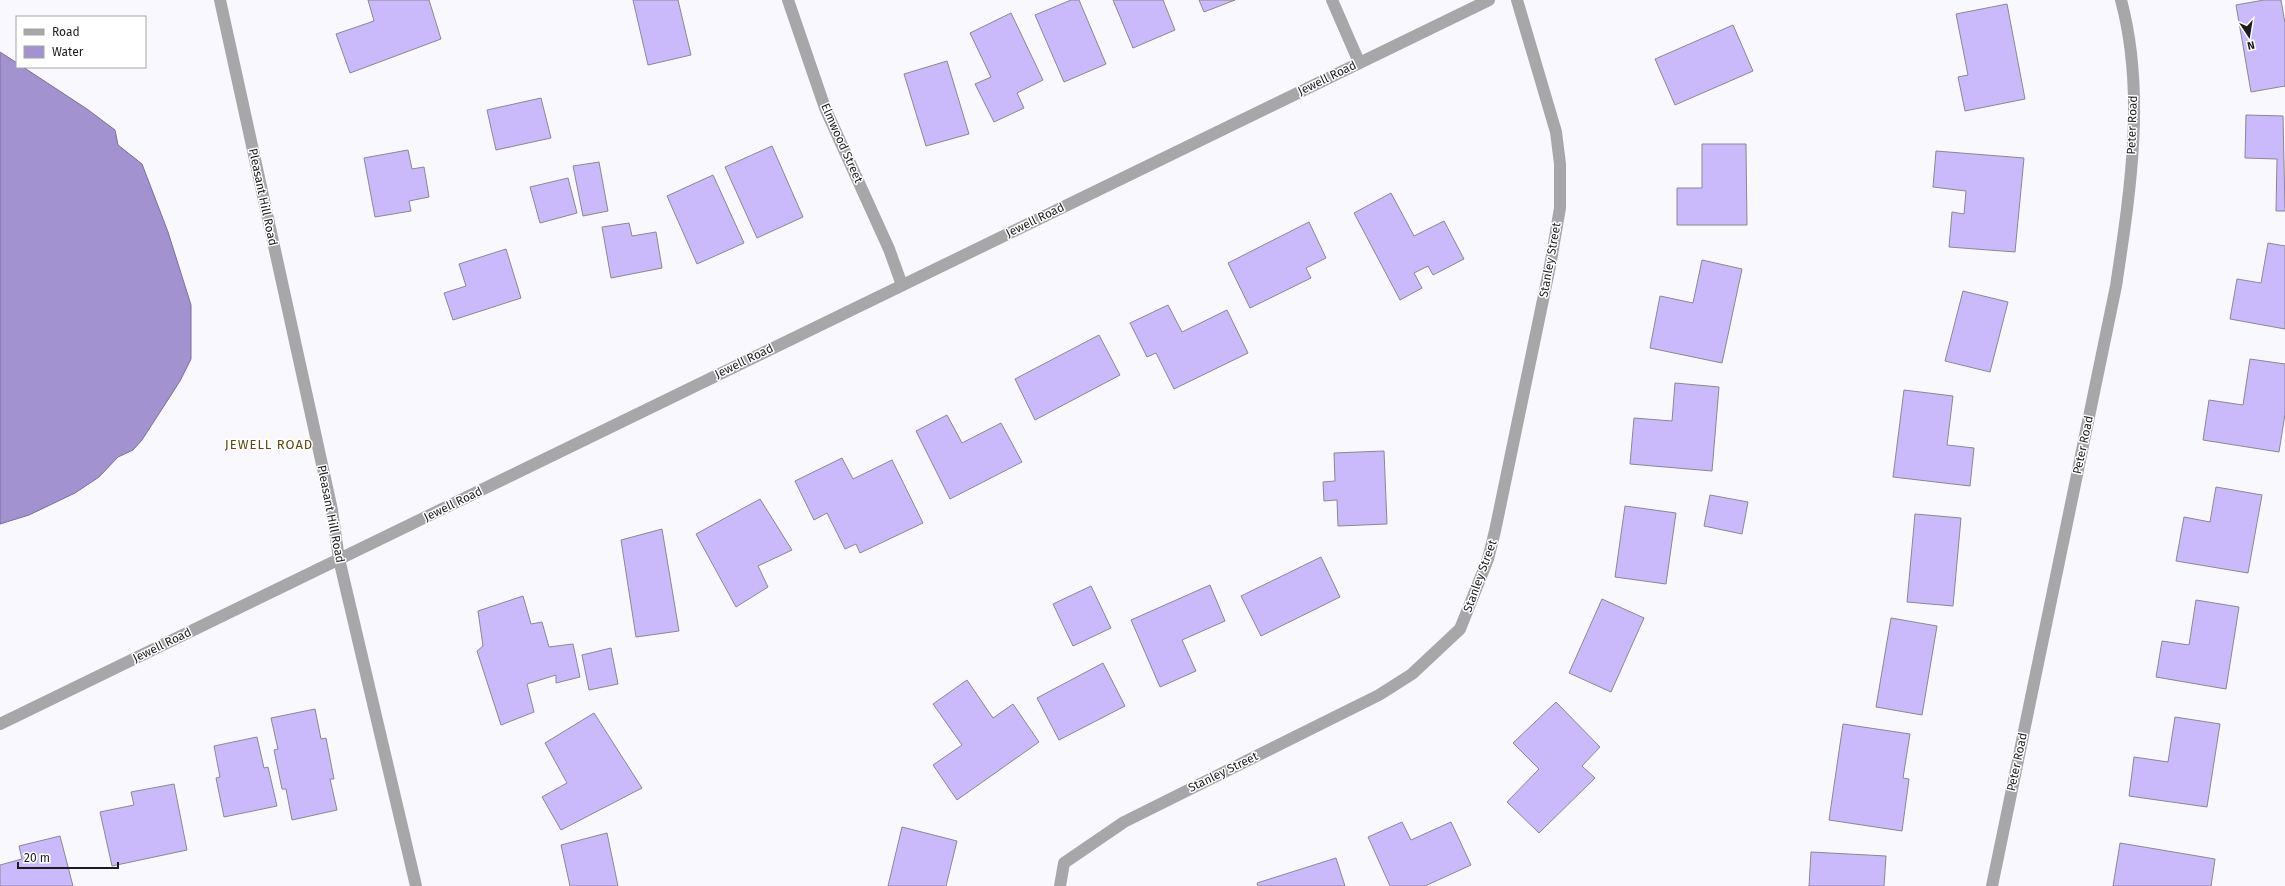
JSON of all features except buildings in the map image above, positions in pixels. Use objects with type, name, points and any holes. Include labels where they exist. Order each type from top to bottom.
[{"type":"street","name":"Pleasant Hill Road","points":[[220,0],[332,510],[339,559],[416,886]]},
{"type":"street","name":"Elmwood Street","points":[[788,0],[825,108],[889,249],[902,284]]},
{"type":"street","points":[[1332,0],[1359,62]]},
{"type":"street","name":"Jewell Road","points":[[0,724],[902,284],[1489,0]]},
{"type":"street","name":"Stanley Street","points":[[1060,886],[1064,863],[1124,822],[1379,695],[1412,674],[1460,629],[1488,558],[1496,531],[1550,266],[1560,208],[1560,164],[1556,132],[1517,0]]},
{"type":"street","name":"Peter Road","points":[[1992,886],[2116,286],[2126,218],[2132,147],[2134,92],[2132,54],[2121,0]]},
{"type":"water","points":[[0,52],[16,62],[16,68],[25,68],[87,109],[115,130],[118,145],[142,164],[168,232],[191,305],[191,359],[180,381],[142,440],[133,450],[118,457],[99,477],[75,493],[29,515],[0,524]]},
{"type":"district","name":"JEWELL ROAD","points":[[269,444]]}]
